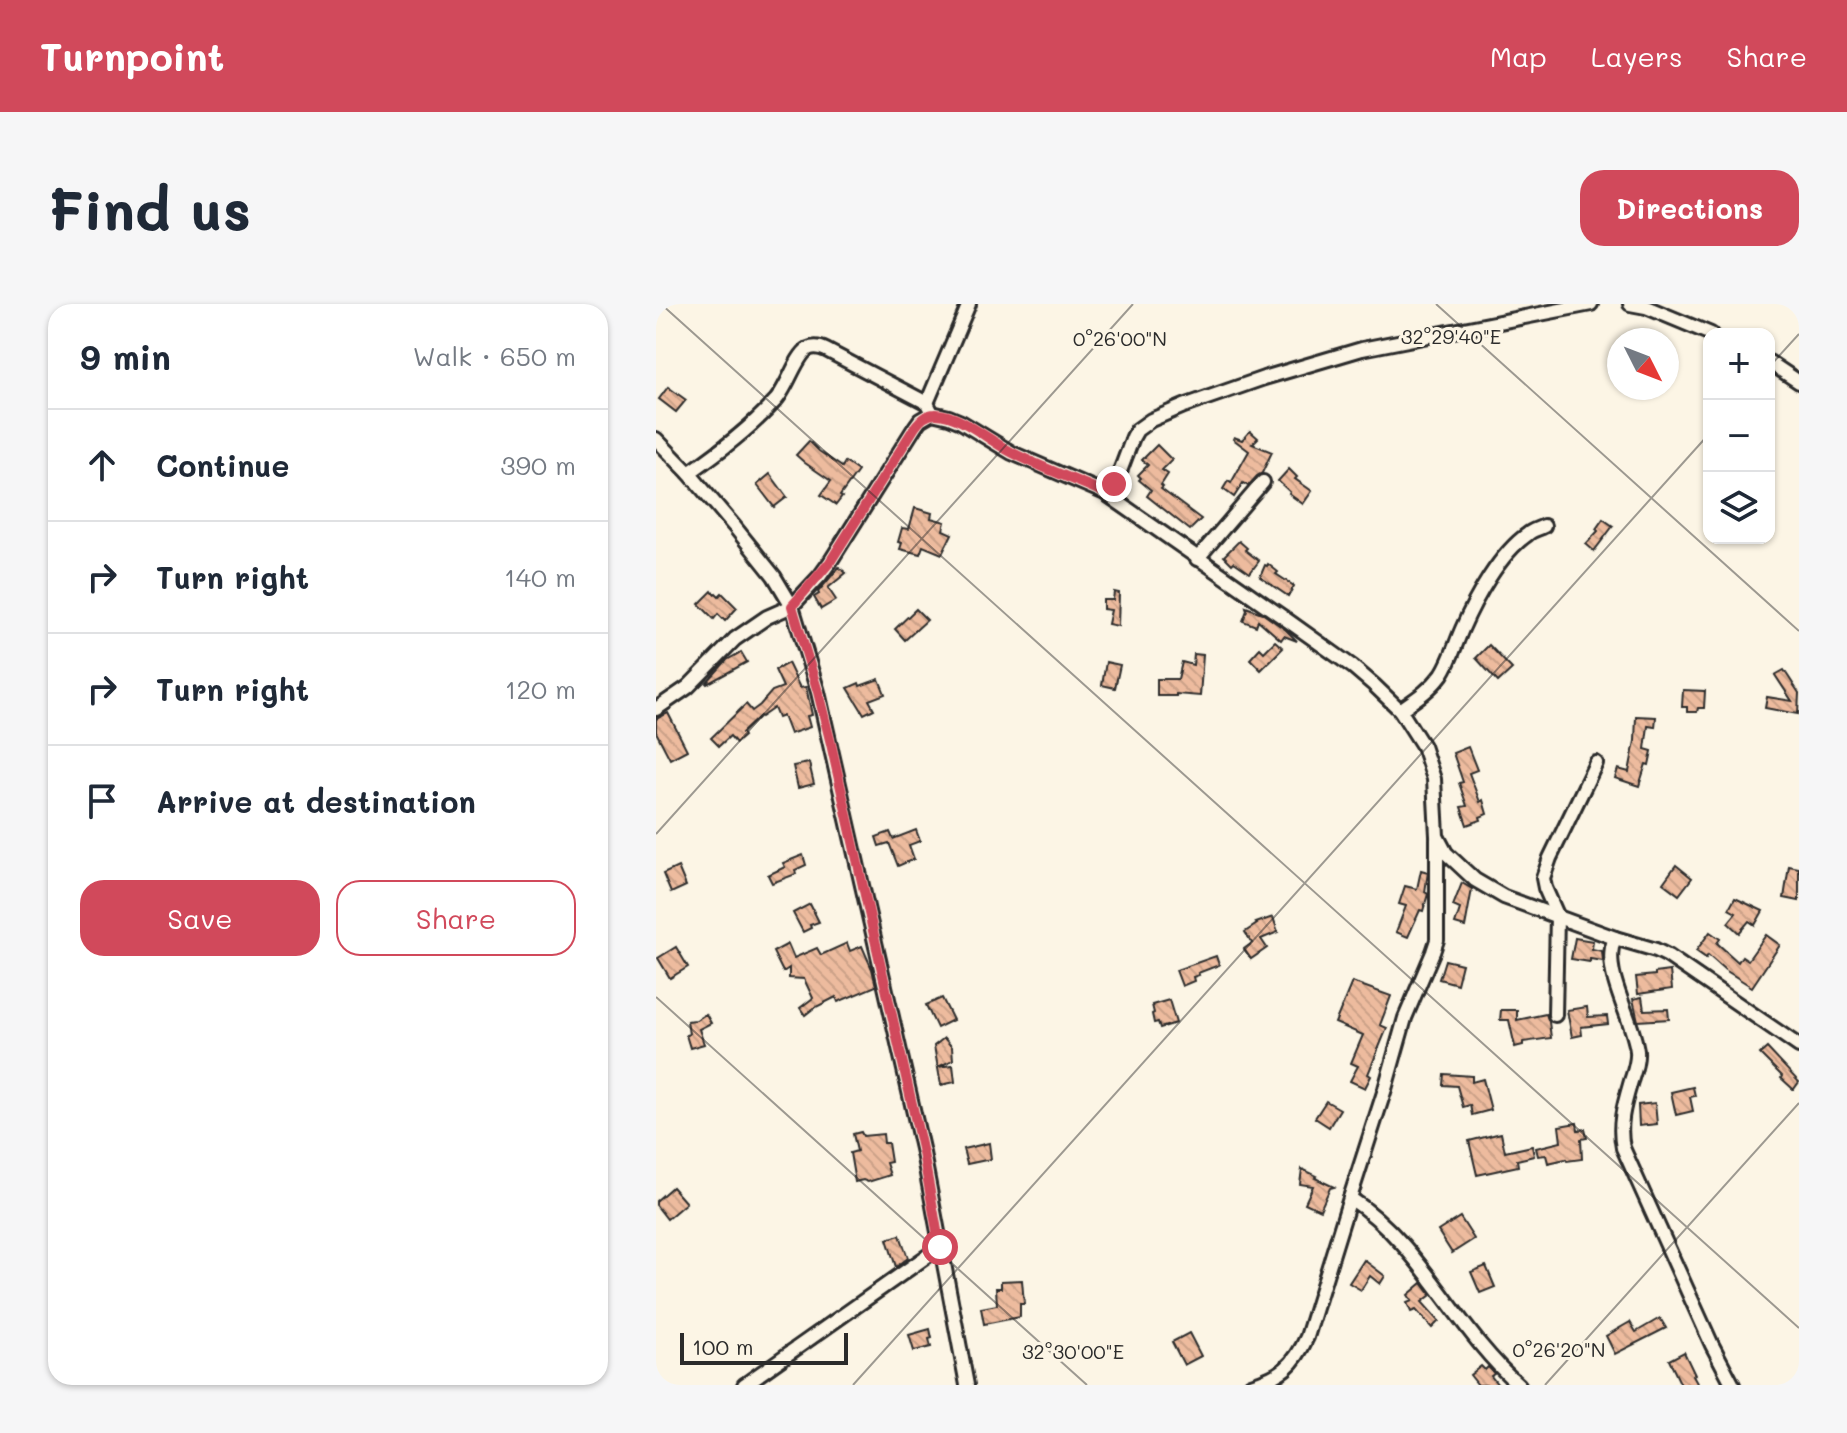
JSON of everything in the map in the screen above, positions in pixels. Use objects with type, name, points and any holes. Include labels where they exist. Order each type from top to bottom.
[{"type":"street","points":[[656,709],[688,687],[742,633],[792,606],[830,562],[930,408],[969,304]]},
{"type":"street","points":[[1105,493],[1116,482],[1137,430],[1151,420],[1184,406],[1252,381],[1362,349],[1591,304]]},
{"type":"street","points":[[1630,304],[1646,307],[1703,330]]},
{"type":"street","points":[[689,473],[777,400],[802,354],[812,347],[818,347],[961,422],[1012,453],[1105,493],[1353,667],[1400,710],[1423,746],[1434,779],[1437,940],[1405,1018],[1307,1337],[1293,1362],[1276,1381],[1251,1385]]},
{"type":"street","points":[[1775,366],[1799,382]]},
{"type":"street","points":[[656,439],[689,473],[774,576],[792,606],[825,718],[923,1153],[967,1385]]},
{"type":"street","points":[[1197,559],[1263,482]]},
{"type":"street","points":[[1400,710],[1429,690],[1442,674],[1471,609],[1500,564],[1522,538],[1544,526]]},
{"type":"street","points":[[1555,1015],[1557,915],[1543,878],[1596,763]]},
{"type":"street","points":[[1437,836],[1446,853],[1475,880],[1504,897],[1656,950],[1678,961],[1799,1046]]},
{"type":"street","points":[[1615,938],[1610,958],[1637,1057],[1621,1116],[1623,1148],[1733,1385]]},
{"type":"street","points":[[1350,1198],[1399,1239],[1488,1354],[1519,1385]]},
{"type":"street","points":[[744,1385],[940,1247]]},
{"type":"building","points":[[668,387],[686,400],[676,412],[659,399]]},
{"type":"building","points":[[1250,431],[1258,438],[1252,444],[1272,452],[1262,473],[1248,486],[1243,483],[1234,497],[1223,489],[1228,481],[1231,483],[1249,451],[1233,439],[1242,440]]},
{"type":"building","points":[[809,441],[842,467],[845,462],[858,471],[836,505],[821,495],[831,481],[796,455]]},
{"type":"building","points":[[1157,445],[1172,460],[1162,470],[1168,474],[1161,489],[1201,519],[1190,530],[1147,496],[1151,490],[1139,480],[1138,475],[1148,465],[1142,460]]},
{"type":"building","points":[[1289,469],[1297,477],[1295,479],[1312,491],[1303,504],[1278,481]]},
{"type":"building","points":[[770,474],[787,497],[774,507],[757,485]]},
{"type":"building","points":[[915,508],[932,513],[931,518],[945,522],[943,530],[952,534],[942,554],[923,546],[920,554],[900,549],[902,543],[898,542],[902,528],[909,529]]},
{"type":"building","points":[[1603,519],[1613,526],[1594,551],[1586,544],[1598,531],[1596,529]]},
{"type":"building","points":[[1239,541],[1259,561],[1250,573],[1224,556]]},
{"type":"building","points":[[1268,564],[1278,572],[1276,574],[1294,586],[1288,596],[1260,577]]},
{"type":"building","points":[[839,567],[846,573],[828,588],[836,600],[821,609],[814,597]]},
{"type":"building","points":[[712,591],[719,596],[722,593],[737,608],[725,621],[718,614],[714,619],[699,604]]},
{"type":"building","points":[[1114,592],[1119,593],[1118,626],[1108,624],[1111,610],[1103,609],[1103,600],[1113,600]]},
{"type":"building","points":[[1246,607],[1262,613],[1297,641],[1284,636],[1281,640],[1258,620],[1256,626],[1243,621]]},
{"type":"building","points":[[916,609],[927,620],[905,640],[895,629]]},
{"type":"building","points":[[1275,641],[1283,648],[1261,670],[1250,659],[1260,648],[1264,652]]},
{"type":"building","points":[[1489,645],[1512,669],[1498,682],[1476,658]]},
{"type":"building","points":[[741,652],[747,662],[706,683],[727,660]]},
{"type":"building","points":[[1194,654],[1203,655],[1200,696],[1157,696],[1157,679],[1178,679],[1182,662],[1193,665]]},
{"type":"building","points":[[1106,662],[1120,665],[1115,688],[1102,685]]},
{"type":"building","points":[[788,663],[800,688],[806,687],[812,715],[807,716],[810,727],[790,734],[783,716],[778,718],[774,708],[760,716],[736,743],[730,736],[719,746],[711,738],[746,704],[752,711],[772,691],[783,687],[775,670]]},
{"type":"building","points":[[1784,670],[1799,693],[1798,714],[1765,708],[1767,697],[1792,701],[1775,675]]},
{"type":"building","points":[[879,679],[885,694],[869,700],[874,709],[864,714],[848,688]]},
{"type":"building","points":[[1683,690],[1705,691],[1704,708],[1687,712],[1687,707],[1682,707]]},
{"type":"building","points":[[668,713],[687,750],[670,759],[656,732],[656,719]]},
{"type":"building","points":[[1636,716],[1656,717],[1655,727],[1648,726],[1645,749],[1652,751],[1639,786],[1615,778],[1618,769],[1629,772]]},
{"type":"building","points":[[1468,747],[1477,770],[1469,773],[1487,814],[1467,825],[1461,807],[1467,806],[1459,783],[1463,782],[1453,753]]},
{"type":"building","points":[[809,763],[814,784],[798,788],[793,766]]},
{"type":"building","points":[[916,830],[920,841],[909,845],[914,859],[898,866],[889,843],[879,846],[876,837],[890,832],[893,839]]},
{"type":"building","points":[[803,855],[806,865],[795,870],[796,874],[772,883],[768,875],[785,867],[783,863]]},
{"type":"building","points":[[1676,865],[1692,878],[1679,895],[1663,883]]},
{"type":"building","points":[[1789,866],[1799,868],[1799,901],[1784,898]]},
{"type":"building","points":[[678,867],[686,886],[671,893],[663,874]]},
{"type":"building","points":[[1421,870],[1428,872],[1425,892],[1428,894],[1423,911],[1420,910],[1408,937],[1396,932],[1406,906],[1399,904],[1405,886],[1417,889]]},
{"type":"building","points":[[1462,883],[1472,889],[1465,927],[1455,924],[1460,909],[1453,906]]},
{"type":"building","points":[[1735,898],[1763,911],[1755,925],[1749,921],[1739,933],[1728,923],[1736,913],[1729,909]]},
{"type":"building","points":[[810,904],[819,922],[803,932],[793,913]]},
{"type":"building","points":[[1273,917],[1278,932],[1261,939],[1267,948],[1251,959],[1244,949],[1252,943],[1245,932],[1256,923]]},
{"type":"building","points":[[1710,932],[1720,939],[1717,943],[1738,962],[1742,956],[1748,960],[1766,935],[1780,945],[1752,987],[1708,955],[1706,958],[1696,951]]},
{"type":"building","points":[[1575,938],[1593,941],[1592,949],[1602,951],[1603,961],[1571,959]]},
{"type":"building","points":[[847,943],[850,951],[862,946],[876,986],[838,1002],[836,997],[805,1015],[800,1008],[813,998],[804,979],[789,978],[789,968],[783,972],[773,952],[788,944],[794,958],[817,948],[821,955]]},
{"type":"building","points":[[676,947],[688,967],[670,978],[658,958]]},
{"type":"building","points":[[1216,956],[1219,965],[1198,973],[1193,977],[1194,981],[1182,986],[1176,970]]},
{"type":"building","points":[[1445,960],[1462,964],[1457,984],[1439,979]]},
{"type":"building","points":[[1670,971],[1672,989],[1638,994],[1636,977]]},
{"type":"building","points":[[1352,982],[1391,996],[1380,1025],[1387,1028],[1365,1088],[1350,1081],[1358,1066],[1351,1063],[1363,1035],[1335,1023]]},
{"type":"building","points":[[1642,997],[1644,1010],[1668,1009],[1669,1019],[1638,1021],[1633,999]]},
{"type":"building","points":[[942,998],[953,1020],[937,1028],[926,1005]]},
{"type":"building","points":[[1169,1000],[1176,1023],[1160,1028],[1158,1022],[1154,1023],[1152,1005]]},
{"type":"building","points":[[1587,1007],[1588,1017],[1607,1016],[1608,1024],[1581,1027],[1582,1035],[1572,1037],[1567,1010]]},
{"type":"building","points":[[1501,1010],[1517,1010],[1517,1020],[1546,1014],[1551,1038],[1523,1042],[1523,1045],[1515,1047],[1509,1020],[1500,1020]]},
{"type":"building","points":[[706,1014],[711,1023],[699,1029],[704,1044],[690,1048],[686,1035],[689,1034],[687,1021]]},
{"type":"building","points":[[944,1038],[952,1047],[953,1060],[938,1067],[953,1065],[955,1082],[941,1085],[934,1046]]},
{"type":"building","points":[[1767,1048],[1799,1082],[1794,1089],[1760,1054]]},
{"type":"building","points":[[1444,1074],[1472,1076],[1472,1082],[1483,1079],[1491,1110],[1472,1115],[1470,1105],[1463,1107],[1457,1086],[1443,1085]]},
{"type":"building","points":[[1693,1087],[1695,1096],[1690,1097],[1693,1111],[1676,1115],[1671,1092]]},
{"type":"building","points":[[1326,1101],[1340,1109],[1329,1127],[1315,1118]]},
{"type":"building","points":[[1655,1103],[1657,1124],[1639,1126],[1638,1105]]},
{"type":"building","points":[[1577,1123],[1578,1130],[1585,1129],[1587,1138],[1581,1139],[1582,1159],[1548,1163],[1546,1155],[1538,1156],[1536,1148],[1561,1142],[1559,1126]]},
{"type":"building","points":[[861,1132],[863,1136],[883,1134],[884,1143],[888,1143],[891,1162],[886,1163],[890,1175],[868,1182],[855,1182],[850,1153],[857,1151],[853,1134]]},
{"type":"building","points":[[1501,1133],[1505,1152],[1532,1146],[1534,1156],[1517,1160],[1518,1166],[1477,1175],[1469,1141]]},
{"type":"building","points":[[989,1143],[991,1159],[967,1164],[963,1149]]},
{"type":"building","points":[[1302,1169],[1334,1187],[1330,1188],[1320,1210],[1305,1203],[1313,1186],[1300,1184]]},
{"type":"building","points":[[672,1187],[686,1203],[667,1219],[656,1201]]},
{"type":"building","points":[[1460,1217],[1474,1239],[1452,1253],[1438,1231]]},
{"type":"building","points":[[900,1235],[908,1258],[896,1267],[887,1239]]},
{"type":"building","points":[[1364,1260],[1385,1276],[1380,1284],[1370,1276],[1361,1290],[1349,1283]]},
{"type":"building","points":[[1486,1266],[1495,1287],[1480,1293],[1471,1272]]},
{"type":"building","points":[[1022,1280],[1024,1304],[1020,1304],[1020,1317],[984,1324],[981,1308],[997,1305],[996,1288],[1001,1288],[1001,1281]]},
{"type":"building","points":[[1422,1283],[1431,1295],[1422,1302],[1439,1321],[1432,1328],[1416,1310],[1411,1312],[1407,1303],[1412,1301],[1408,1295]]},
{"type":"building","points":[[1660,1318],[1666,1328],[1615,1354],[1606,1336],[1630,1322],[1636,1332]]},
{"type":"building","points":[[930,1329],[931,1347],[914,1351],[909,1335]]},
{"type":"building","points":[[1189,1333],[1201,1356],[1184,1365],[1172,1342]]},
{"type":"building","points":[[1684,1352],[1698,1385],[1681,1385],[1669,1360]]},
{"type":"building","points":[[1481,1366],[1491,1370],[1494,1374],[1491,1376],[1498,1385],[1478,1385],[1470,1375]]},
{"type":"route","points":[[940,1247],[923,1153],[831,744],[792,606],[830,562],[920,420],[932,413],[961,422],[1012,453],[1105,493],[1114,484]]}]
